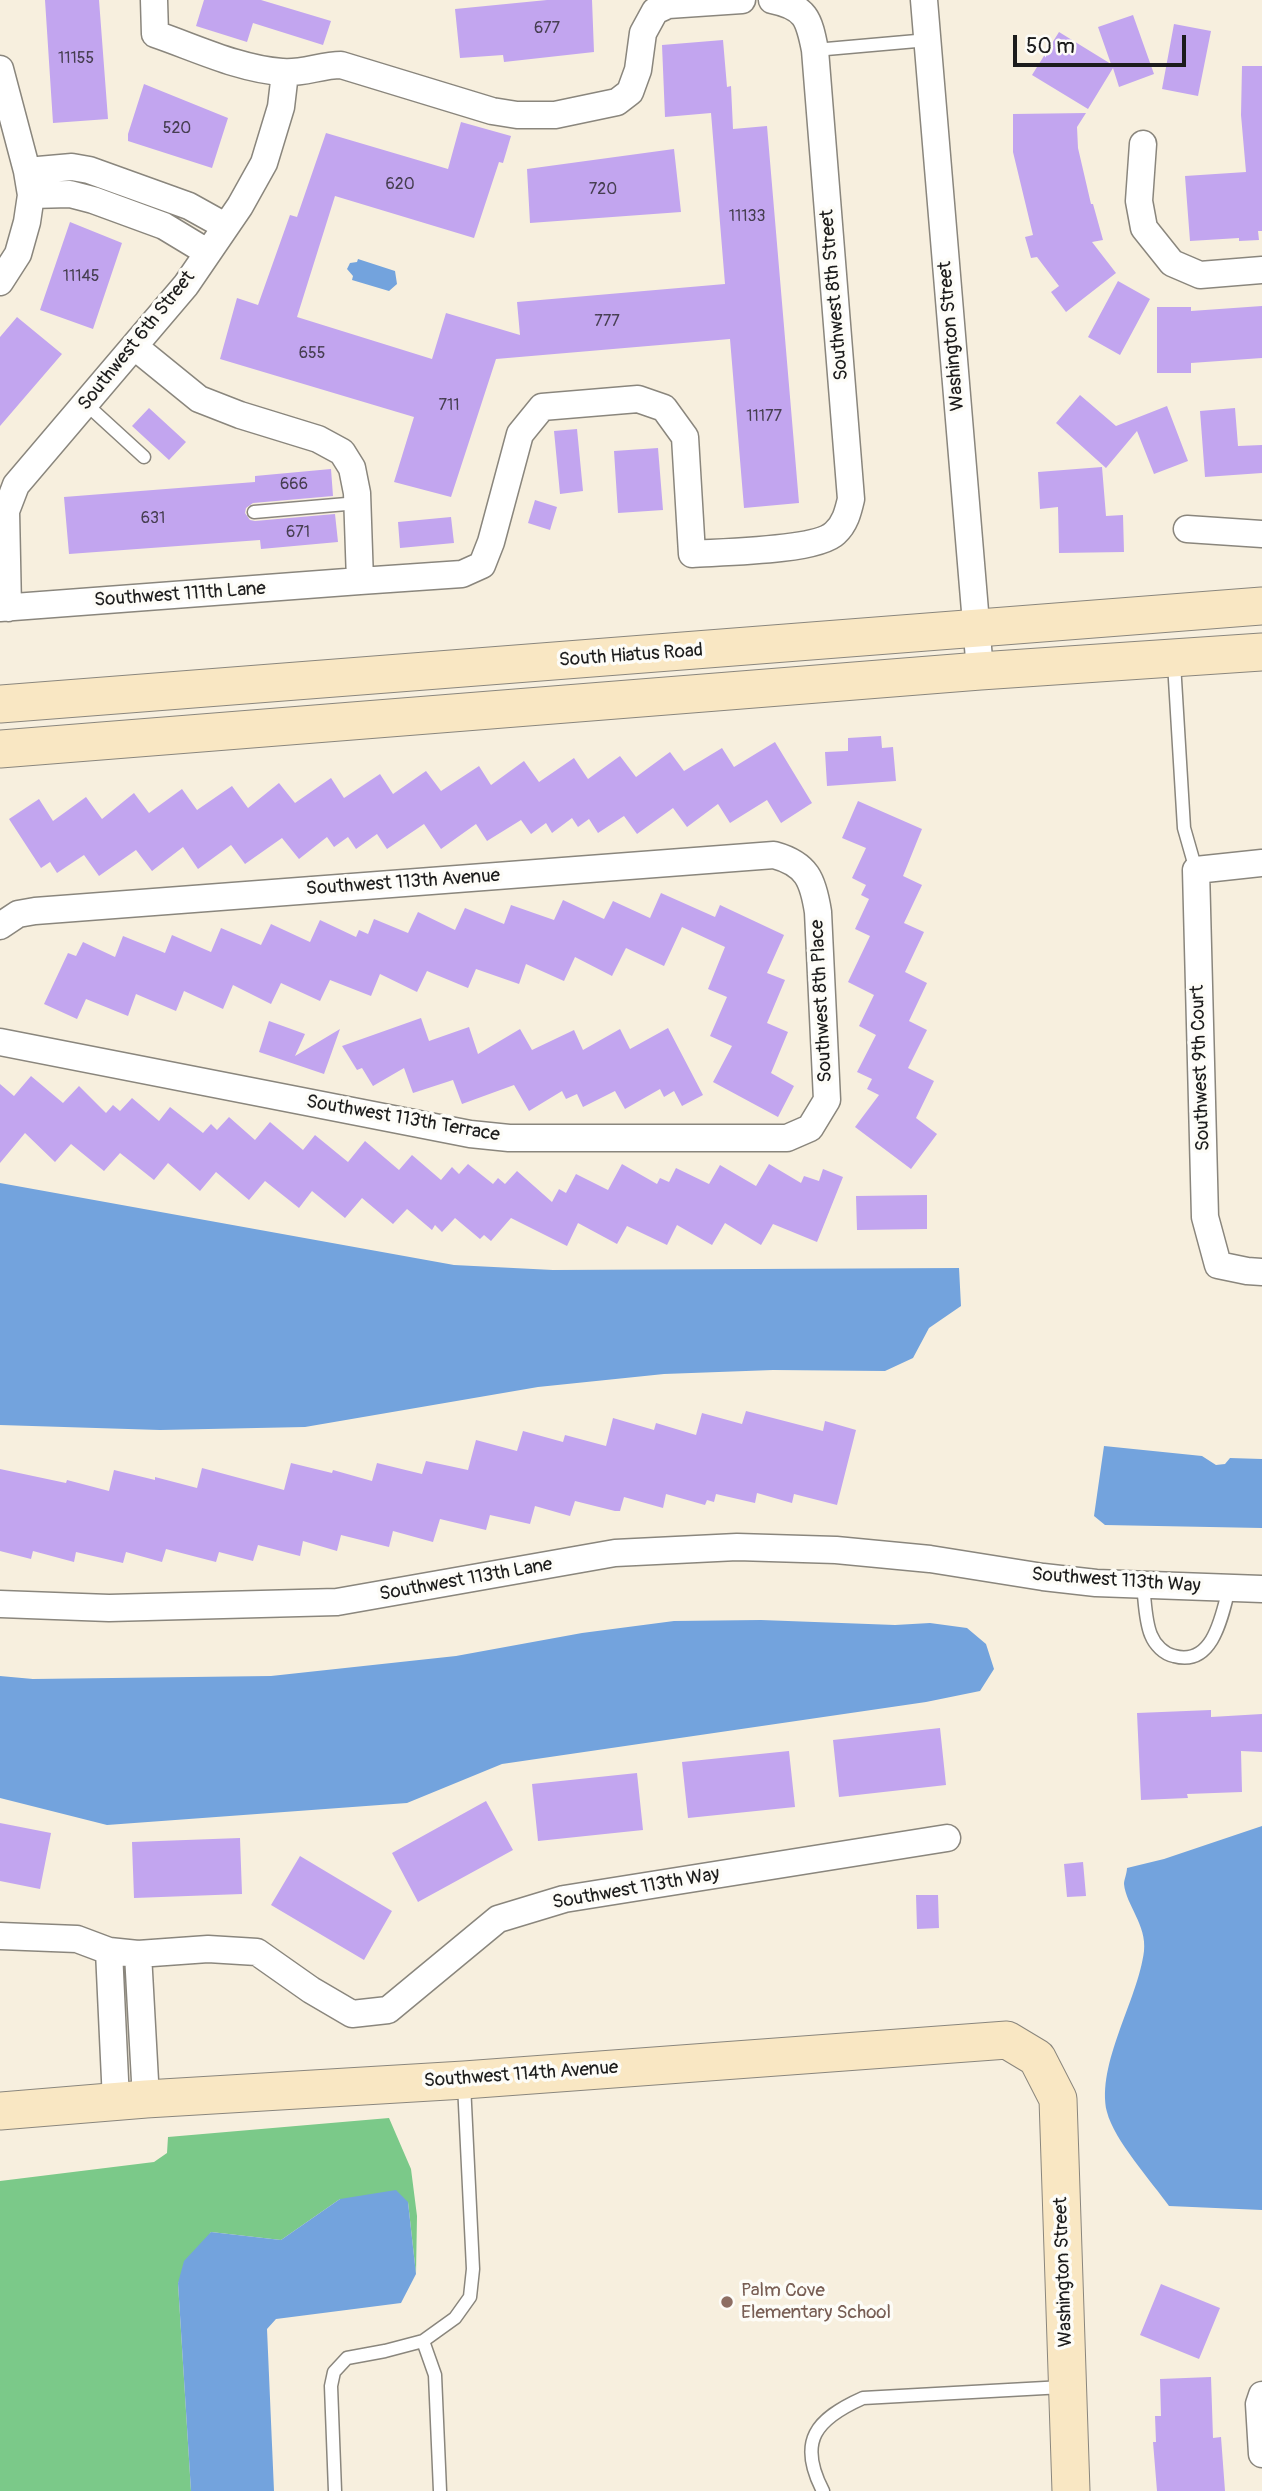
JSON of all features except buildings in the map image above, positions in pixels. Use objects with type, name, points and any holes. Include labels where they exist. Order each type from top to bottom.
[{"type":"main road","name":"South Hiatus Road","points":[[0,704],[1262,606]]},
{"type":"main road","points":[[0,749],[981,671],[1262,652]]},
{"type":"main road","name":"Southwest 114th Avenue","points":[[0,2111],[1007,2040],[1037,2058]]},
{"type":"main road","name":"Washington Street","points":[[1037,2058],[1058,2099],[1071,2491]]},
{"type":"street","points":[[154,0],[155,34],[257,69],[285,73],[322,65],[341,65],[492,111],[517,115],[555,115],[617,102],[630,92],[638,70],[643,33],[655,11],[675,4],[742,0]]},
{"type":"street","name":"Southwest 8th Street","points":[[772,0],[797,9],[810,23],[816,50],[851,499],[846,519],[834,535]]},
{"type":"street","name":"Washington Street","points":[[924,0],[981,671]]},
{"type":"street","points":[[0,69],[29,183],[27,222],[18,254],[0,282]]},
{"type":"street","name":"Southwest 6th Street","points":[[4,608],[6,511],[16,485],[186,285],[240,206],[264,163],[281,107],[285,73]]},
{"type":"street","points":[[1143,144],[1139,201],[1144,228],[1171,263],[1200,275],[1262,270]]},
{"type":"street","points":[[29,183],[72,167],[89,170],[189,206],[225,226]]},
{"type":"street","points":[[29,183],[93,200],[164,226],[207,252]]},
{"type":"street","points":[[135,347],[199,398],[240,415],[318,439],[342,452],[352,468],[358,503],[360,581]]},
{"type":"street","name":"Southwest 111th Lane","points":[[4,608],[462,574],[481,565],[491,542],[520,434],[542,407],[638,399],[664,408],[685,437],[692,554],[811,545],[834,535]]},
{"type":"street","points":[[1187,529],[1262,534]]},
{"type":"street","name":"Southwest 113th Avenue","points":[[0,926],[18,914],[35,911],[774,855],[792,860],[805,872]]},
{"type":"street","points":[[1196,870],[1262,863]]},
{"type":"street","name":"Southwest 9th Court","points":[[1196,870],[1205,1217],[1217,1265],[1262,1272]]},
{"type":"street","name":"Southwest 8th Place","points":[[805,872],[815,890],[818,912],[827,1100],[810,1128]]},
{"type":"street","name":"Southwest 113th Terrace","points":[[0,1042],[470,1134],[509,1138],[787,1138],[810,1128]]},
{"type":"street","name":"Southwest 113th Lane","points":[[0,1604],[109,1608],[337,1602],[615,1553],[710,1548],[836,1550],[930,1559]]},
{"type":"street","name":"Southwest 113th Way","points":[[930,1559],[1044,1578],[1143,1586],[1262,1589]]},
{"type":"street","name":"Southwest 113th Way","points":[[0,1936],[77,1939],[109,1951],[138,1954],[208,1949],[257,1952],[311,1990],[352,2014],[388,2010],[498,1919],[551,1903],[947,1838]]},
{"type":"street","points":[[109,1951],[131,2100]]},
{"type":"street","points":[[131,2100],[138,1954]]},
{"type":"street","points":[[1262,2395],[1259,2404],[1262,2454]]},
{"type":"lane","points":[[816,50],[928,40]]},
{"type":"lane","points":[[86,404],[144,457]]},
{"type":"lane","points":[[254,512],[358,503]]},
{"type":"lane","points":[[1174,659],[1184,828],[1196,870]]},
{"type":"lane","points":[[1143,1586],[1150,1635],[1165,1654],[1184,1659],[1202,1652],[1218,1630],[1229,1588]]},
{"type":"lane","points":[[335,2491],[331,2386],[334,2372],[347,2358],[423,2341],[456,2318],[470,2297],[473,2269],[464,2080]]},
{"type":"lane","points":[[423,2341],[435,2375],[440,2491]]},
{"type":"lane","points":[[823,2491],[813,2472],[812,2442],[821,2424],[837,2410],[863,2398],[1067,2387]]},
{"type":"green space","points":[[389,2118],[411,2169],[417,2216],[416,2274],[408,2202],[340,2199],[281,2240],[211,2232],[178,2283],[191,2491],[0,2491],[0,2181],[154,2162],[167,2153],[168,2137]]},
{"type":"water","points":[[358,259],[395,271],[397,284],[389,291],[352,280],[353,276],[347,269],[350,263],[357,262]]},
{"type":"water","points":[[0,1183],[454,1265],[553,1270],[959,1268],[961,1306],[929,1328],[913,1358],[885,1371],[773,1370],[664,1374],[538,1387],[305,1427],[160,1430],[0,1425]]},
{"type":"water","points":[[1104,1446],[1202,1456],[1216,1465],[1225,1464],[1230,1458],[1262,1459],[1262,1528],[1105,1525],[1094,1516]]},
{"type":"water","points":[[761,1620],[895,1625],[930,1623],[967,1628],[986,1644],[994,1669],[980,1691],[926,1702],[502,1764],[407,1803],[107,1825],[0,1798],[0,1676],[33,1679],[271,1676],[456,1656],[582,1633],[674,1621]]},
{"type":"water","points":[[1262,1826],[1262,2210],[1169,2206],[1125,2148],[1107,2112],[1107,2073],[1144,1951],[1140,1924],[1128,1900],[1124,1884],[1127,1868],[1164,1859]]},
{"type":"water","points":[[396,2190],[408,2202],[416,2274],[401,2303],[276,2319],[267,2329],[274,2491],[191,2491],[178,2283],[184,2261],[211,2232],[281,2240],[340,2199]]},
{"type":"place","name":"Palm Cove Elementary School","points":[[727,2302]]}]
